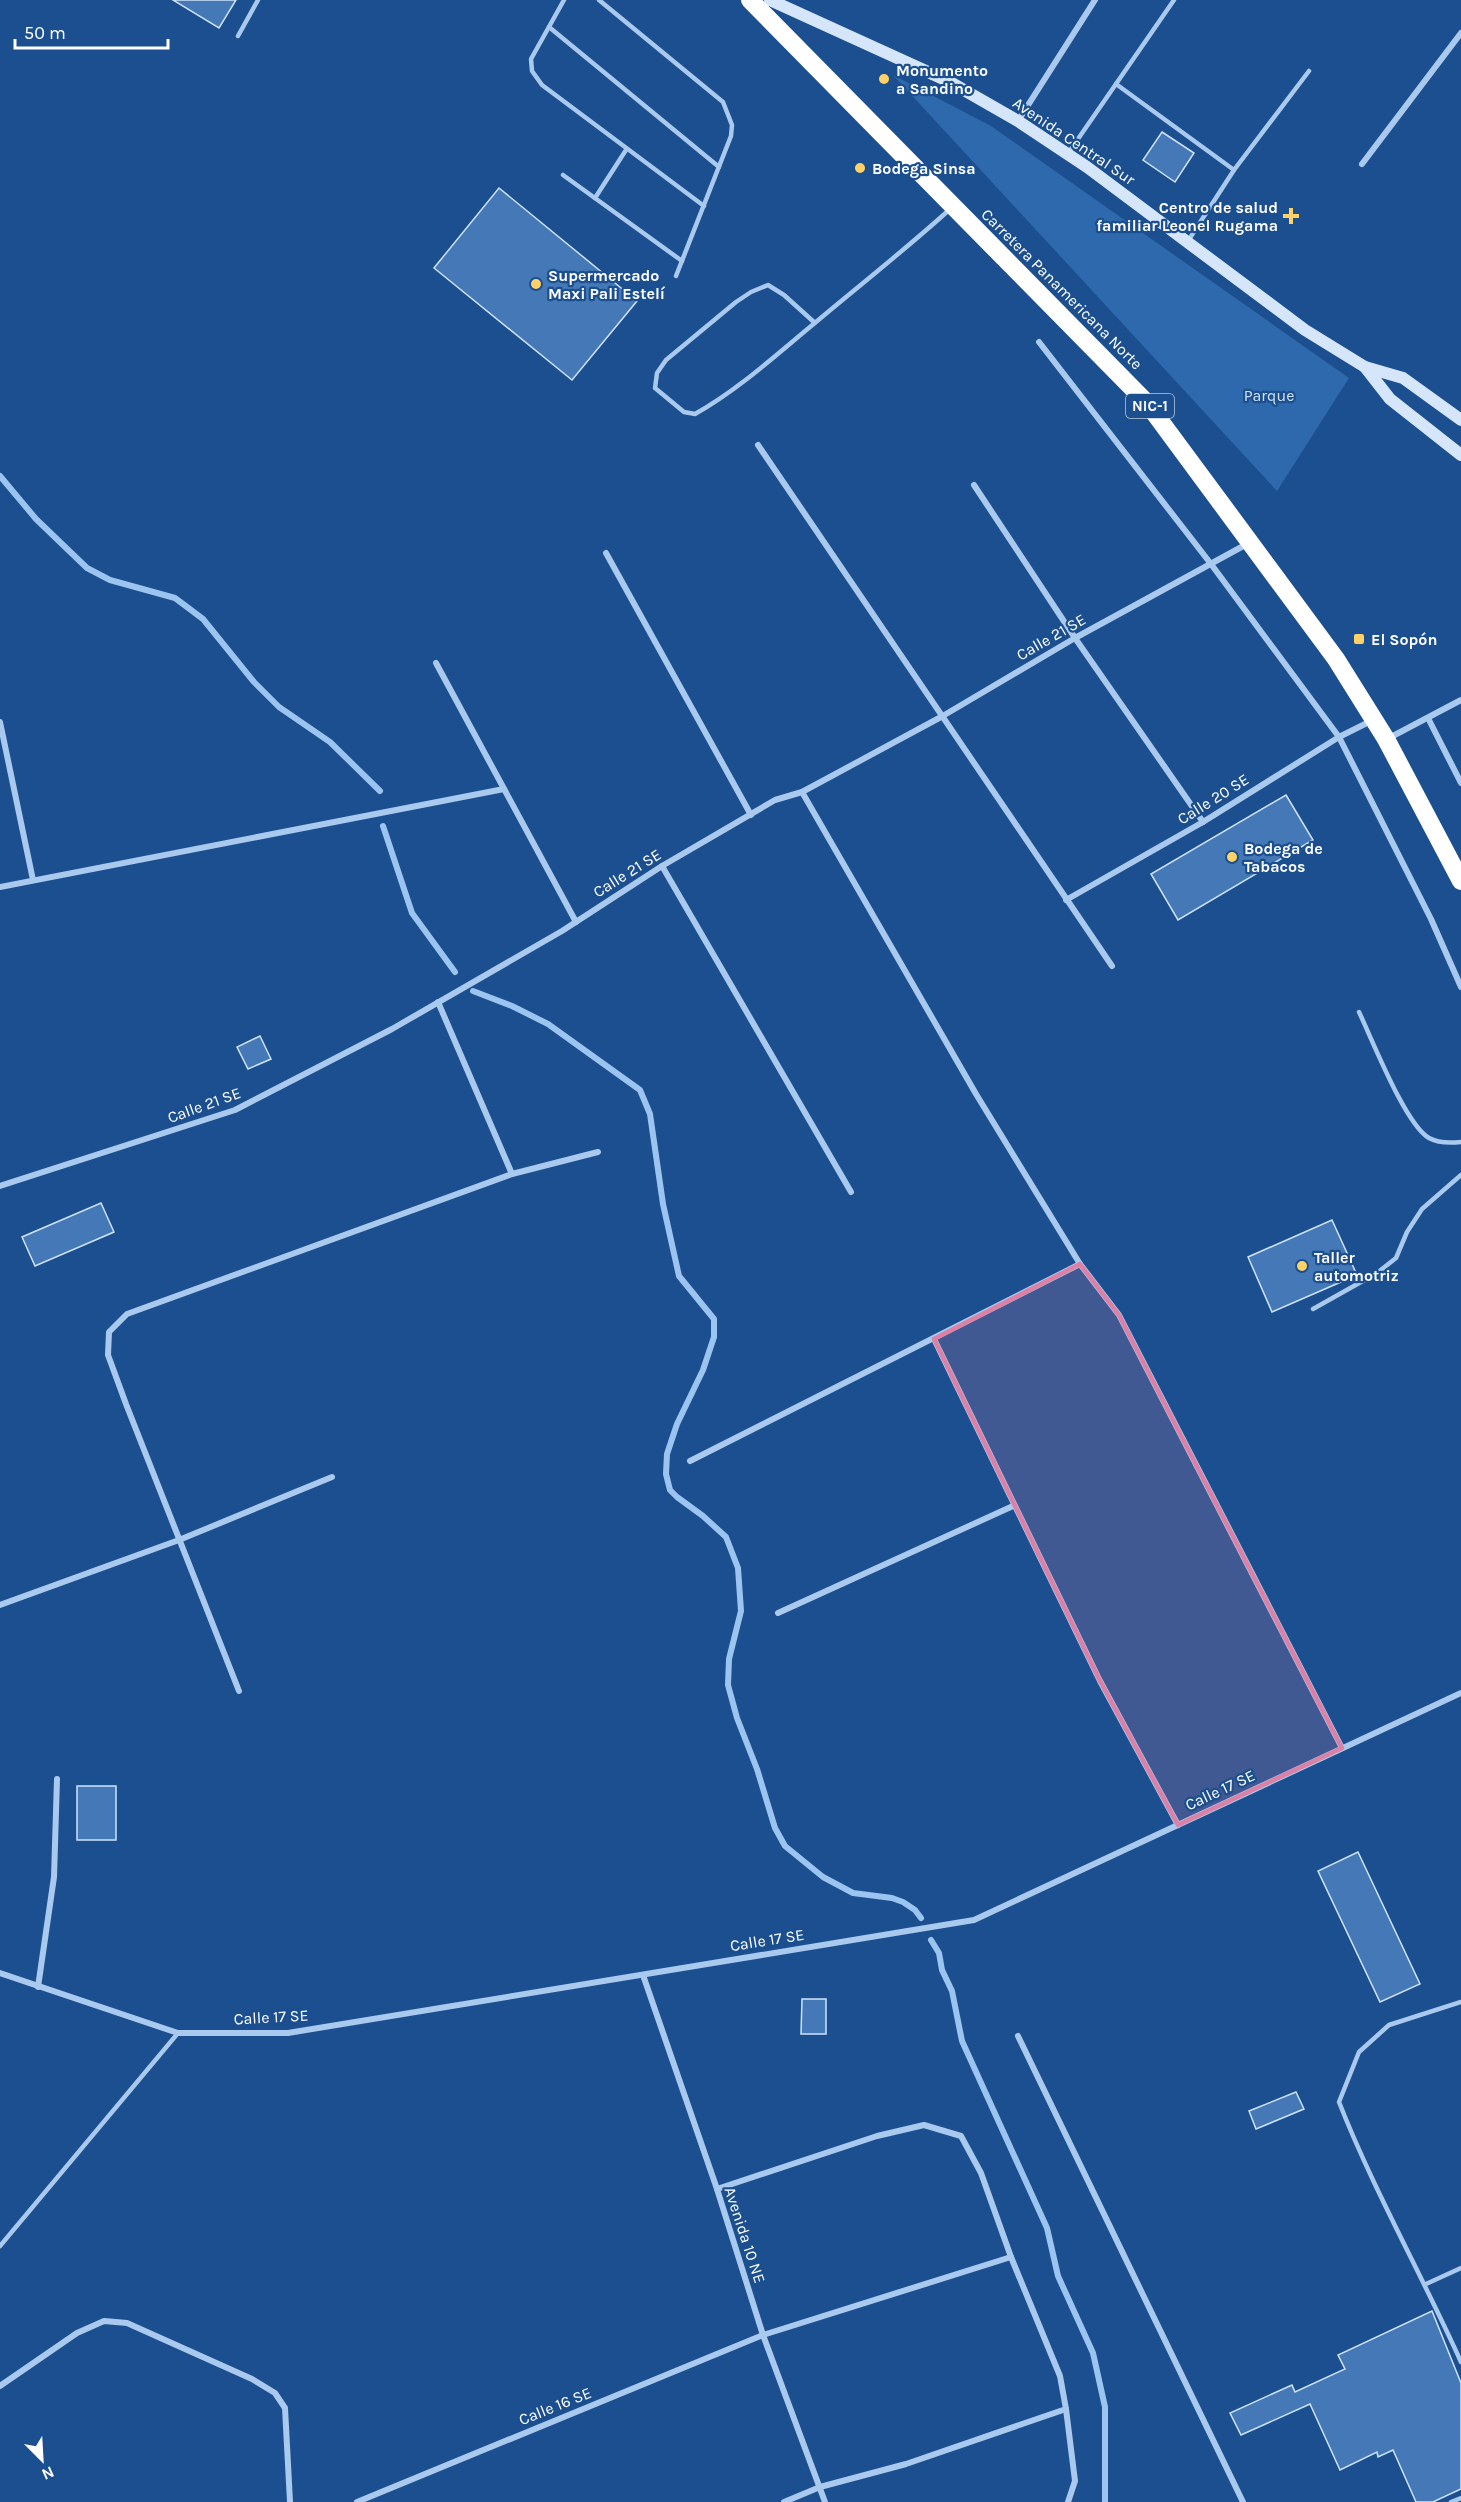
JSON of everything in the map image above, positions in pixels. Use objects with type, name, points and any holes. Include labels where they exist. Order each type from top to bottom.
[{"type":"highway","name":"Carretera Panamericana Norte","points":[[750,0],[1148,403],[1336,659],[1386,739],[1461,881]]},
{"type":"street","name":"Avenida Central Sur","points":[[770,0],[950,82],[1018,121],[1067,154],[1305,330],[1365,367],[1403,378],[1461,420]]},
{"type":"street","points":[[1018,121],[1095,0]]},
{"type":"street","points":[[1362,164],[1461,33]]},
{"type":"street","points":[[1039,342],[1211,564],[1339,737],[1431,919],[1461,987]]},
{"type":"street","name":"Avenida Central Sur","points":[[1365,367],[1390,399],[1461,455]]},
{"type":"street","points":[[758,445],[1112,966]]},
{"type":"street","points":[[974,485],[1203,822]]},
{"type":"street","name":"Calle 21 SE","points":[[0,1186],[235,1110],[392,1029],[576,922],[662,866],[775,800],[802,792],[941,717],[1076,638],[1250,542]]},
{"type":"street","points":[[606,553],[751,814]]},
{"type":"street","points":[[436,663],[576,922]]},
{"type":"street","points":[[1386,739],[1461,700]]},
{"type":"street","points":[[1428,718],[1461,783]]},
{"type":"street","name":"Calle 20 SE","points":[[1066,900],[1203,822],[1339,737],[1373,719]]},
{"type":"street","points":[[0,722],[33,880]]},
{"type":"street","points":[[0,887],[504,789]]},
{"type":"street","points":[[802,792],[976,1094],[1080,1264],[1119,1315],[1342,1748]]},
{"type":"street","points":[[662,866],[851,1192]]},
{"type":"street","points":[[438,1002],[513,1174]]},
{"type":"street","points":[[239,1691],[108,1355],[109,1332],[127,1314],[513,1174],[598,1152]]},
{"type":"street","points":[[690,1461],[1080,1264]]},
{"type":"street","points":[[934,1338],[1013,1506],[1100,1681],[1178,1825]]},
{"type":"street","points":[[0,1605],[179,1540],[332,1477]]},
{"type":"street","points":[[778,1613],[1013,1506]]},
{"type":"street","name":"Calle 17 SE","points":[[0,1973],[178,2033],[288,2033],[974,1920],[1461,1693]]},
{"type":"street","points":[[38,1987],[54,1877],[57,1779]]},
{"type":"street","name":"Avenida 10 NE","points":[[643,1974],[717,2189],[763,2335],[825,2502]]},
{"type":"street","points":[[1018,2036],[1243,2502]]},
{"type":"street","points":[[717,2189],[877,2136],[924,2125],[961,2136],[981,2173],[1011,2257],[1060,2376],[1075,2481],[1068,2502]]},
{"type":"street","name":"Calle 16 SE","points":[[357,2502],[763,2335],[1011,2257]]},
{"type":"street","points":[[0,2386],[77,2333],[104,2321],[127,2323],[252,2379],[275,2393],[285,2408],[290,2502]]},
{"type":"street","points":[[784,2502],[820,2487],[906,2464],[1066,2409]]},
{"type":"lane","points":[[238,36],[258,0]]},
{"type":"lane","points":[[564,0],[531,59],[532,71],[542,85],[626,150],[704,206]]},
{"type":"lane","points":[[599,0],[723,102],[732,125],[731,136],[676,276]]},
{"type":"lane","points":[[1067,154],[1174,0]]},
{"type":"lane","points":[[549,27],[719,167]]},
{"type":"lane","points":[[1187,243],[1234,170],[1309,71]]},
{"type":"lane","points":[[1116,84],[1234,170]]},
{"type":"lane","points":[[595,198],[626,150]]},
{"type":"lane","points":[[563,175],[682,261]]},
{"type":"lane","points":[[815,323],[784,295],[768,285],[736,302],[666,360],[657,373],[655,388],[684,412],[695,414],[766,363],[815,323],[953,207]]},
{"type":"lane","points":[[1359,1012],[1409,1116],[1428,1137],[1445,1142],[1461,1142]]},
{"type":"lane","points":[[1313,1309],[1377,1273],[1396,1258],[1407,1232],[1422,1209],[1461,1174]]},
{"type":"lane","points":[[1461,2002],[1389,2025],[1359,2052],[1339,2102],[1359,2153],[1426,2284],[1461,2362]]},
{"type":"lane","points":[[0,2246],[178,2033]]},
{"type":"lane","points":[[1426,2284],[1461,2268]]},
{"type":"lane","points":[[1451,2502],[1461,2498]]},
{"type":"highlighted area","points":[[1080,1264],[1119,1315],[1342,1748],[1178,1825],[1100,1681],[934,1339]]},
{"type":"green space","name":"Parque","points":[[893,75],[991,126],[1349,378],[1277,491]]},
{"type":"building","points":[[173,0],[236,0],[219,28]]},
{"type":"building","points":[[1162,132],[1194,153],[1175,182],[1143,160]]},
{"type":"building","name":"Supermercado Maxi Pali Estelí","points":[[499,188],[637,301],[572,380],[434,268]]},
{"type":"building","name":"Bodega de Tabacos","points":[[1286,795],[1313,840],[1178,920],[1151,874]]},
{"type":"building","points":[[260,1036],[271,1059],[248,1069],[237,1047]]},
{"type":"building","points":[[101,1203],[114,1232],[35,1266],[22,1237]]},
{"type":"building","name":"Taller automotriz","points":[[1332,1220],[1357,1275],[1272,1312],[1248,1257]]},
{"type":"building","points":[[77,1786],[116,1786],[116,1840],[77,1840]]},
{"type":"building","points":[[1358,1852],[1420,1984],[1380,2002],[1318,1871]]},
{"type":"building","points":[[802,1999],[826,1999],[826,2034],[801,2034]]},
{"type":"building","points":[[1296,2092],[1304,2109],[1256,2129],[1249,2111]]},
{"type":"building","points":[[1432,2311],[1461,2383],[1461,2489],[1433,2502],[1416,2502],[1393,2450],[1378,2457],[1377,2452],[1340,2470],[1310,2404],[1241,2435],[1230,2413],[1292,2385],[1295,2392],[1345,2369],[1338,2355]]},
{"type":"waterway","points":[[0,476],[36,519],[87,568],[110,580],[175,598],[203,619],[254,682],[279,707],[330,742],[380,791]]},
{"type":"waterway","points":[[383,826],[412,913],[455,972]]},
{"type":"waterway","points":[[473,991],[512,1006],[548,1024],[640,1090],[650,1114],[663,1204],[679,1276],[714,1319],[714,1337],[703,1370],[677,1424],[667,1454],[666,1474],[670,1490],[726,1537],[738,1568],[741,1611],[729,1659],[728,1685],[737,1718],[757,1769],[775,1828],[785,1846],[823,1877],[853,1893],[892,1898],[903,1902],[915,1910],[921,1918]]},
{"type":"waterway","points":[[931,1940],[939,1953],[942,1970],[952,1991],[962,2041],[1047,2228],[1058,2276],[1093,2353],[1105,2407],[1105,2502]]},
{"type":"place","name":"Monumento a Sandino","points":[[884,79]]},
{"type":"place","name":"Bodega Sinsa","points":[[860,168]]},
{"type":"place","name":"Centro de salud familiar Leonel Rugama","points":[[1291,216]]},
{"type":"place","name":"Supermercado Maxi Pali Estelí","points":[[536,284]]},
{"type":"place","name":"El Sopón","points":[[1359,639]]},
{"type":"place","name":"Bodega de Tabacos","points":[[1232,857]]},
{"type":"place","name":"Taller automotriz","points":[[1302,1266]]}]
